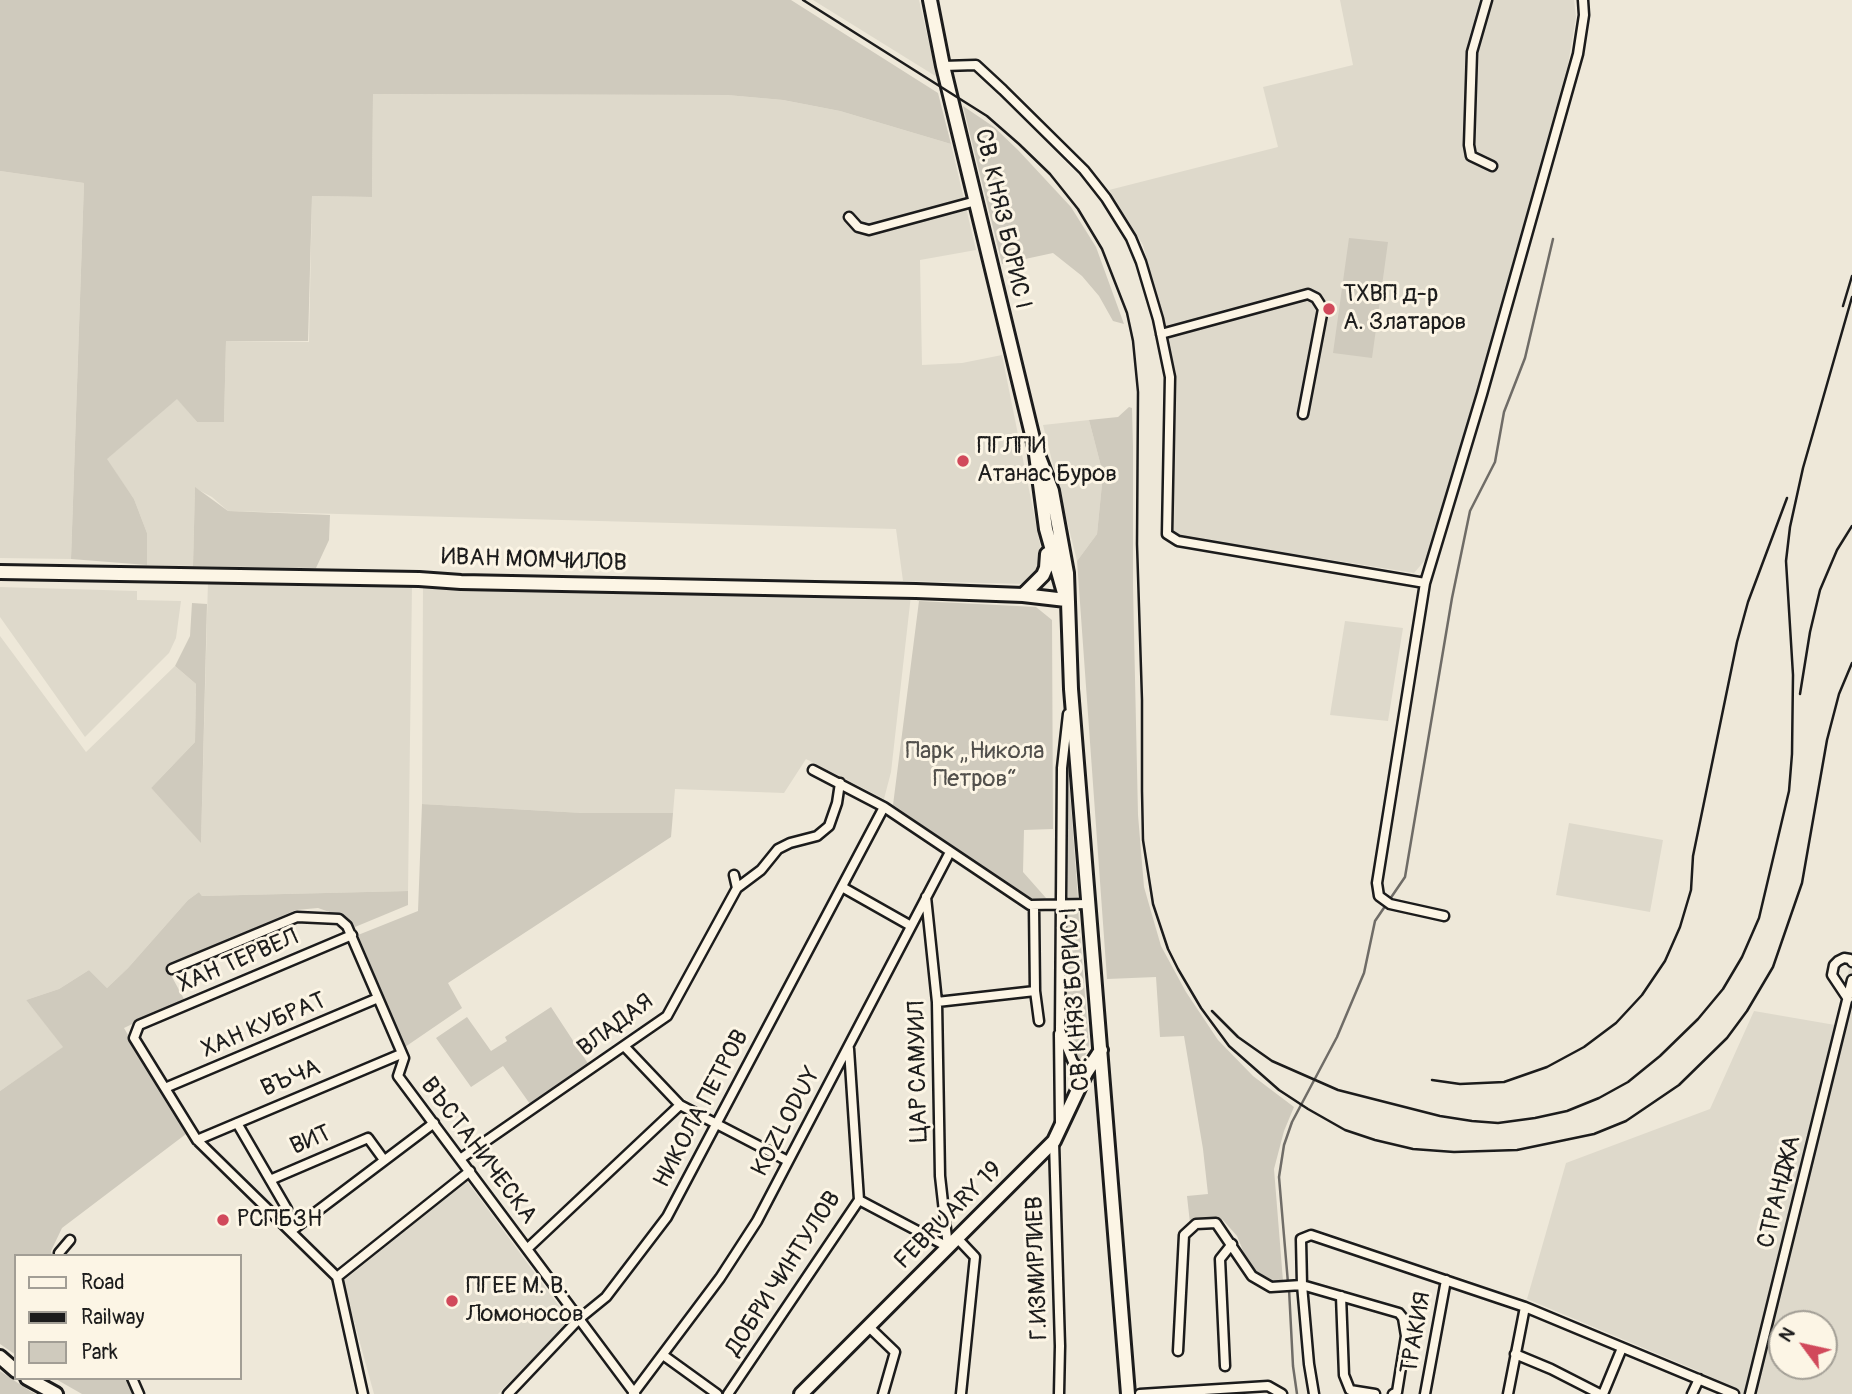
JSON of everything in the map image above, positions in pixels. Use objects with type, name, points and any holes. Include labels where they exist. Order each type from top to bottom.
[{"type":"street","name":"СВ. КНЯЗ БОРИС I","points":[[930,0],[943,66],[1035,447],[1046,529],[1066,600]]},
{"type":"street","points":[[1487,0],[1480,16],[1472,52],[1469,145],[1471,156],[1492,166]]},
{"type":"street","points":[[1444,916],[1390,904],[1379,897],[1377,883],[1425,583],[1482,394],[1578,54],[1584,15],[1583,0]]},
{"type":"street","points":[[943,66],[976,65],[1084,170],[1107,198],[1131,238],[1141,262],[1170,377],[1167,534],[1178,541],[1425,583]]},
{"type":"street","points":[[849,217],[858,227],[869,230],[976,201]]},
{"type":"street","points":[[1161,334],[1308,294],[1316,298],[1323,309],[1303,414]]},
{"type":"street","name":"СВ. КНЯЗ БОРИС I","points":[[1035,447],[1052,492],[1067,573],[1066,600],[1072,689],[1128,1394]]},
{"type":"street","points":[[1023,595],[1043,575],[1046,568],[1046,529]]},
{"type":"street","name":"ИВАН МОМЧИЛОВ","points":[[0,572],[419,579],[1023,595],[1066,600]]},
{"type":"street","points":[[1060,1126],[1062,768],[1072,689]]},
{"type":"street","points":[[813,770],[884,807],[1030,905],[1090,904]]},
{"type":"street","points":[[734,875],[737,888],[761,870],[778,849],[817,836],[829,826],[840,783]]},
{"type":"street","name":"НИКОЛА ПЕТРОВ","points":[[508,1394],[579,1320],[606,1297],[667,1217],[884,807]]},
{"type":"street","name":"KOZLODUY","points":[[634,1394],[720,1278],[757,1221],[950,852]]},
{"type":"street","points":[[842,887],[911,926]]},
{"type":"street","name":"ВЛАДАЯ","points":[[460,1159],[667,1016],[737,888]]},
{"type":"street","name":"ЦАР САМУИЛ","points":[[926,897],[937,1002],[940,1176],[952,1242],[975,1257],[961,1394]]},
{"type":"street","points":[[1034,906],[1035,991],[1039,1021]]},
{"type":"street","points":[[172,969],[297,917],[339,919],[352,935]]},
{"type":"street","name":"ВЪСТАНИЧЕСКА","points":[[352,935],[404,1058],[398,1076],[634,1394]]},
{"type":"street","name":"ХАН ТЕРВЕЛ","points":[[165,1088],[134,1038],[139,1025],[352,935]]},
{"type":"street","points":[[1848,999],[1832,975],[1834,965],[1838,961],[1843,958],[1852,962]]},
{"type":"street","name":"СТРАНДЖА","points":[[1750,1394],[1852,980]]},
{"type":"street","points":[[937,1002],[1035,991]]},
{"type":"street","name":"ХАН КУБРАТ","points":[[165,1088],[378,998]]},
{"type":"street","points":[[1059,1030],[1073,1062],[1086,1073]]},
{"type":"street","name":"ДОБРИ ЧИНТУЛОВ","points":[[728,1394],[859,1200],[849,1046]]},
{"type":"street","points":[[625,1047],[680,1105],[788,1161]]},
{"type":"street","name":"FEBRUARY 19","points":[[801,1394],[1054,1141],[1086,1073],[1101,1050]]},
{"type":"street","name":"ВЪЧА","points":[[197,1140],[401,1054]]},
{"type":"street","points":[[165,1088],[197,1140],[337,1277],[363,1394]]},
{"type":"street","points":[[527,1249],[680,1105]]},
{"type":"street","points":[[237,1123],[287,1209],[291,1231]]},
{"type":"street","points":[[291,1231],[434,1123]]},
{"type":"street","name":"ВИТ","points":[[270,1180],[368,1138],[384,1160]]},
{"type":"street","name":"Г.ИЗМИРЛИЕВ","points":[[1054,1141],[1059,1394]]},
{"type":"street","points":[[337,1277],[470,1171]]},
{"type":"street","points":[[859,1200],[952,1242]]},
{"type":"street","points":[[1178,1350],[1184,1235],[1196,1224],[1216,1223],[1252,1276],[1270,1287],[1302,1285],[1399,1313],[1403,1318],[1406,1336],[1397,1392],[1393,1394]]},
{"type":"street","points":[[1314,1394],[1302,1285],[1301,1239],[1311,1235],[1525,1307],[1734,1394]]},
{"type":"street","points":[[60,1254],[70,1240]]},
{"type":"street","points":[[1225,1366],[1220,1259],[1232,1244]]},
{"type":"street","name":"ТРАКИЯ","points":[[1425,1394],[1446,1280]]},
{"type":"street","points":[[1341,1296],[1344,1376],[1350,1390],[1375,1394]]},
{"type":"street","points":[[1508,1394],[1525,1307]]},
{"type":"street","points":[[869,1326],[895,1352],[883,1394]]},
{"type":"street","points":[[1516,1354],[1601,1394],[1622,1348]]},
{"type":"street","points":[[663,1355],[717,1394]]},
{"type":"street","points":[[0,1357],[14,1369]]},
{"type":"street","points":[[1692,1394],[1699,1378]]},
{"type":"street","points":[[31,1380],[56,1394]]},
{"type":"street","points":[[1140,1394],[1268,1386],[1282,1394]]},
{"type":"shaded area","points":[[813,0],[919,0],[937,77]]},
{"type":"shaded area","name":"ТХВП д-р А. Златаров","points":[[1340,0],[1574,0],[1576,17],[1568,65],[1476,393],[1426,559],[1414,573],[1181,536],[1172,529],[1176,373],[1143,245],[1109,190],[1278,147],[1263,87],[1353,65]]},
{"type":"shaded area","points":[[373,94],[727,95],[783,100],[840,111],[951,144],[976,250],[920,260],[922,365],[962,363],[1002,355],[1041,549],[1041,567],[1036,574],[1025,584],[903,581],[896,529],[228,511],[212,497],[195,488],[193,566],[147,565],[147,533],[134,499],[106,459],[177,398],[197,422],[224,421],[226,341],[309,342],[312,196],[372,197]]},
{"type":"shaded area","points":[[0,171],[84,183],[71,559],[0,558]]},
{"type":"shaded area","points":[[1089,420],[1103,474],[1097,534],[1077,561],[1043,425]]},
{"type":"shaded area","points":[[208,581],[412,585],[408,891],[202,896],[199,892],[188,900],[107,988],[89,970],[59,989],[26,1000],[64,1047],[0,1091],[0,636],[86,752],[175,666],[196,684],[195,742],[151,788],[201,842]]},
{"type":"shaded area","points":[[423,585],[911,595],[891,772],[884,799],[806,759],[784,793],[675,789],[673,813],[583,813],[422,804]]},
{"type":"shaded area","points":[[0,587],[137,591],[137,600],[181,601],[176,638],[169,653],[85,737],[0,617]]},
{"type":"shaded area","points":[[1345,621],[1403,628],[1388,721],[1330,715]]},
{"type":"shaded area","points":[[1569,823],[1663,840],[1650,912],[1556,895]]},
{"type":"shaded area","points":[[1852,958],[1852,1394],[1742,1394],[1698,1371],[1527,1299],[1566,1163],[1710,1109],[1754,1011],[1835,1025]]},
{"type":"shaded area","name":"ПГЕЕ М. В. Ломоносов","points":[[467,1181],[570,1321],[498,1394],[374,1394],[343,1281]]},
{"type":"green space","points":[[0,0],[791,0],[938,93],[951,144],[840,111],[783,100],[727,95],[373,94],[372,197],[312,196],[308,341],[226,341],[224,422],[197,422],[177,399],[107,459],[134,499],[147,533],[147,565],[71,559],[84,183],[0,171]]},
{"type":"green space","points":[[963,106],[994,127],[1071,207],[1096,247],[1124,324],[1113,321],[1099,296],[1082,276],[1053,253],[1002,264]]},
{"type":"green space","points":[[1349,238],[1388,242],[1372,358],[1333,353]]},
{"type":"green space","points":[[1129,407],[1132,408],[1133,447],[1138,815],[1144,887],[1161,946],[1186,992],[1218,1040],[1253,1076],[1294,1107],[1284,1131],[1274,1169],[1283,1281],[1272,1281],[1250,1268],[1237,1236],[1222,1219],[1205,1217],[1190,1223],[1187,1196],[1208,1194],[1184,1036],[1160,1037],[1156,977],[1107,979],[1077,561],[1097,534],[1103,474],[1089,420],[1118,417]]},
{"type":"green space","points":[[195,487],[228,511],[330,515],[329,540],[316,568],[193,566]]},
{"type":"green space","name":"Парк „Никола Петров“","points":[[919,601],[1036,607],[1052,620],[1053,829],[1024,830],[1023,872],[1046,898],[1028,898],[893,805]]},
{"type":"green space","points":[[192,603],[207,604],[201,843],[151,788],[195,742],[196,684],[175,666],[190,636]]},
{"type":"green space","points":[[1068,767],[1078,898],[1068,898],[1065,768]]},
{"type":"green space","points":[[422,804],[583,813],[673,813],[671,837],[448,983],[462,1008],[405,1047],[358,935],[418,911]]},
{"type":"green space","points":[[408,891],[408,905],[355,927],[338,915],[318,908],[296,910],[166,966],[184,999],[124,1028],[186,1134],[62,1228],[52,1254],[14,1254],[14,1354],[0,1344],[0,1091],[63,1047],[26,1000],[59,989],[89,970],[107,988],[188,900],[199,892],[202,896]]},
{"type":"green space","points":[[1067,907],[1078,908],[1089,1045],[1083,1061],[1078,1058],[1066,1029]]},
{"type":"green space","points":[[551,1007],[589,1065],[530,1104],[503,1066],[471,1087],[436,1038],[467,1017],[491,1051],[507,1041],[505,1037]]},
{"type":"green space","points":[[0,1371],[30,1391],[36,1394],[0,1394]]},
{"type":"green space","points":[[58,1380],[126,1380],[135,1394],[82,1394]]},
{"type":"waterway","points":[[1288,1283],[1279,1177],[1284,1145],[1292,1122],[1337,1037],[1364,973],[1375,921],[1405,877],[1452,598],[1470,511],[1495,462],[1504,412],[1525,358],[1553,239]]},
{"type":"waterway","points":[[1289,1289],[1297,1394]]},
{"type":"railway","points":[[803,0],[987,116],[1050,174],[1078,209],[1102,249],[1127,313],[1138,392],[1137,544],[1143,840],[1153,904],[1168,949],[1178,969],[1201,1008],[1229,1046],[1279,1090],[1308,1109],[1345,1130],[1413,1149],[1454,1152],[1517,1150],[1594,1134],[1626,1121],[1679,1085],[1727,1038],[1747,1011],[1773,967],[1802,883],[1827,740],[1839,694],[1852,663]]},
{"type":"railway","points":[[1843,306],[1852,276]]},
{"type":"railway","points":[[1212,1011],[1238,1037],[1272,1061],[1338,1090],[1440,1116],[1498,1123],[1567,1111],[1599,1098],[1628,1082],[1698,1019],[1723,989],[1742,957],[1759,918],[1789,791],[1793,675],[1786,561],[1790,527],[1803,468],[1852,297]]},
{"type":"railway","points":[[1432,1080],[1460,1084],[1504,1082],[1547,1067],[1584,1047],[1616,1023],[1642,995],[1665,961],[1680,927],[1691,890],[1693,856],[1737,642],[1748,602],[1787,498]]},
{"type":"railway","points":[[1800,694],[1820,590],[1837,550],[1852,526]]},
{"type":"place","name":"ТХВП д-р А. Златаров","points":[[1329,309]]},
{"type":"place","name":"ПГЛПИ Атанас Буров","points":[[963,461]]},
{"type":"place","name":"РСПБЗН","points":[[223,1220]]},
{"type":"place","name":"ПГЕЕ М. В. Ломоносов","points":[[452,1301]]}]
